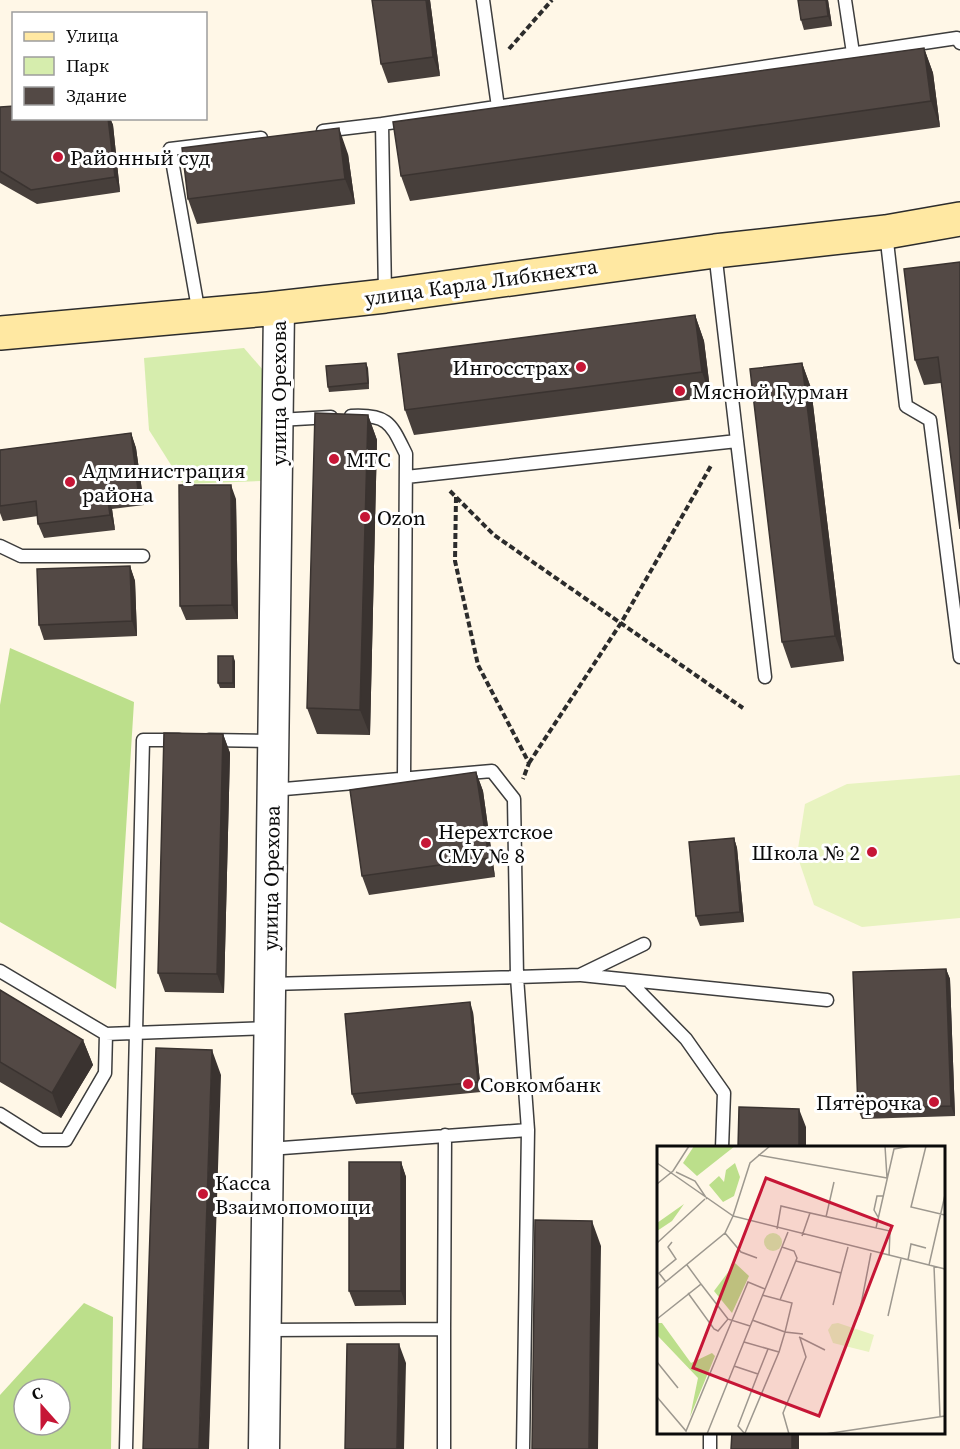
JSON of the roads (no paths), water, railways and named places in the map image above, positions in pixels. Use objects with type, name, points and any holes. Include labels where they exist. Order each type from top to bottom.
[{"type":"main road","name":"улица Карла Либкнехта","points":[[0,333],[279,308],[385,296],[715,251],[886,232],[960,219]]},
{"type":"street","name":"улица Орехова","points":[[264,1449],[279,308]]},
{"type":"lane","points":[[483,0],[498,107]]},
{"type":"lane","points":[[845,0],[853,53]]},
{"type":"lane","points":[[311,132],[382,124],[957,38],[960,43]]},
{"type":"lane","points":[[382,124],[385,296]]},
{"type":"lane","points":[[199,315],[170,149],[276,137]]},
{"type":"lane","points":[[886,232],[906,406],[930,420],[960,657]]},
{"type":"lane","points":[[715,251],[731,442],[765,677]]},
{"type":"lane","points":[[278,420],[370,415],[390,423],[406,454],[404,778]]},
{"type":"lane","points":[[406,477],[731,442]]},
{"type":"lane","points":[[0,546],[21,556],[143,556]]},
{"type":"lane","points":[[126,1449],[143,740],[274,741]]},
{"type":"lane","points":[[273,790],[492,771],[514,799],[517,977],[528,1130],[523,1449]]},
{"type":"lane","points":[[580,975],[644,944]]},
{"type":"lane","points":[[0,971],[106,1034],[270,1028]]},
{"type":"lane","points":[[270,984],[580,975],[826,1000]]},
{"type":"lane","points":[[628,980],[686,1039],[724,1093],[722,1146]]},
{"type":"lane","points":[[0,1114],[41,1140],[66,1140],[105,1073],[106,1034]]},
{"type":"lane","points":[[268,1149],[528,1130]]},
{"type":"lane","points":[[444,1449],[445,1135]]},
{"type":"lane","points":[[266,1330],[444,1329]]},
{"type":"place","name":"Районный суд","points":[[58,157]]},
{"type":"place","name":"Ингосстрах","points":[[581,367]]},
{"type":"place","name":"Мясной Гурман","points":[[680,391]]},
{"type":"place","name":"МТС","points":[[334,459]]},
{"type":"place","name":"Администрация района","points":[[70,482]]},
{"type":"place","name":"Ozon","points":[[365,517]]},
{"type":"place","name":"Нерехтское СМУ № 8","points":[[426,843]]},
{"type":"place","name":"Школа № 2","points":[[872,852]]},
{"type":"place","name":"Совкомбанк","points":[[468,1084]]},
{"type":"place","name":"Пятёрочка","points":[[934,1102]]},
{"type":"place","name":"Касса Взаимопомощи","points":[[203,1194]]}]
